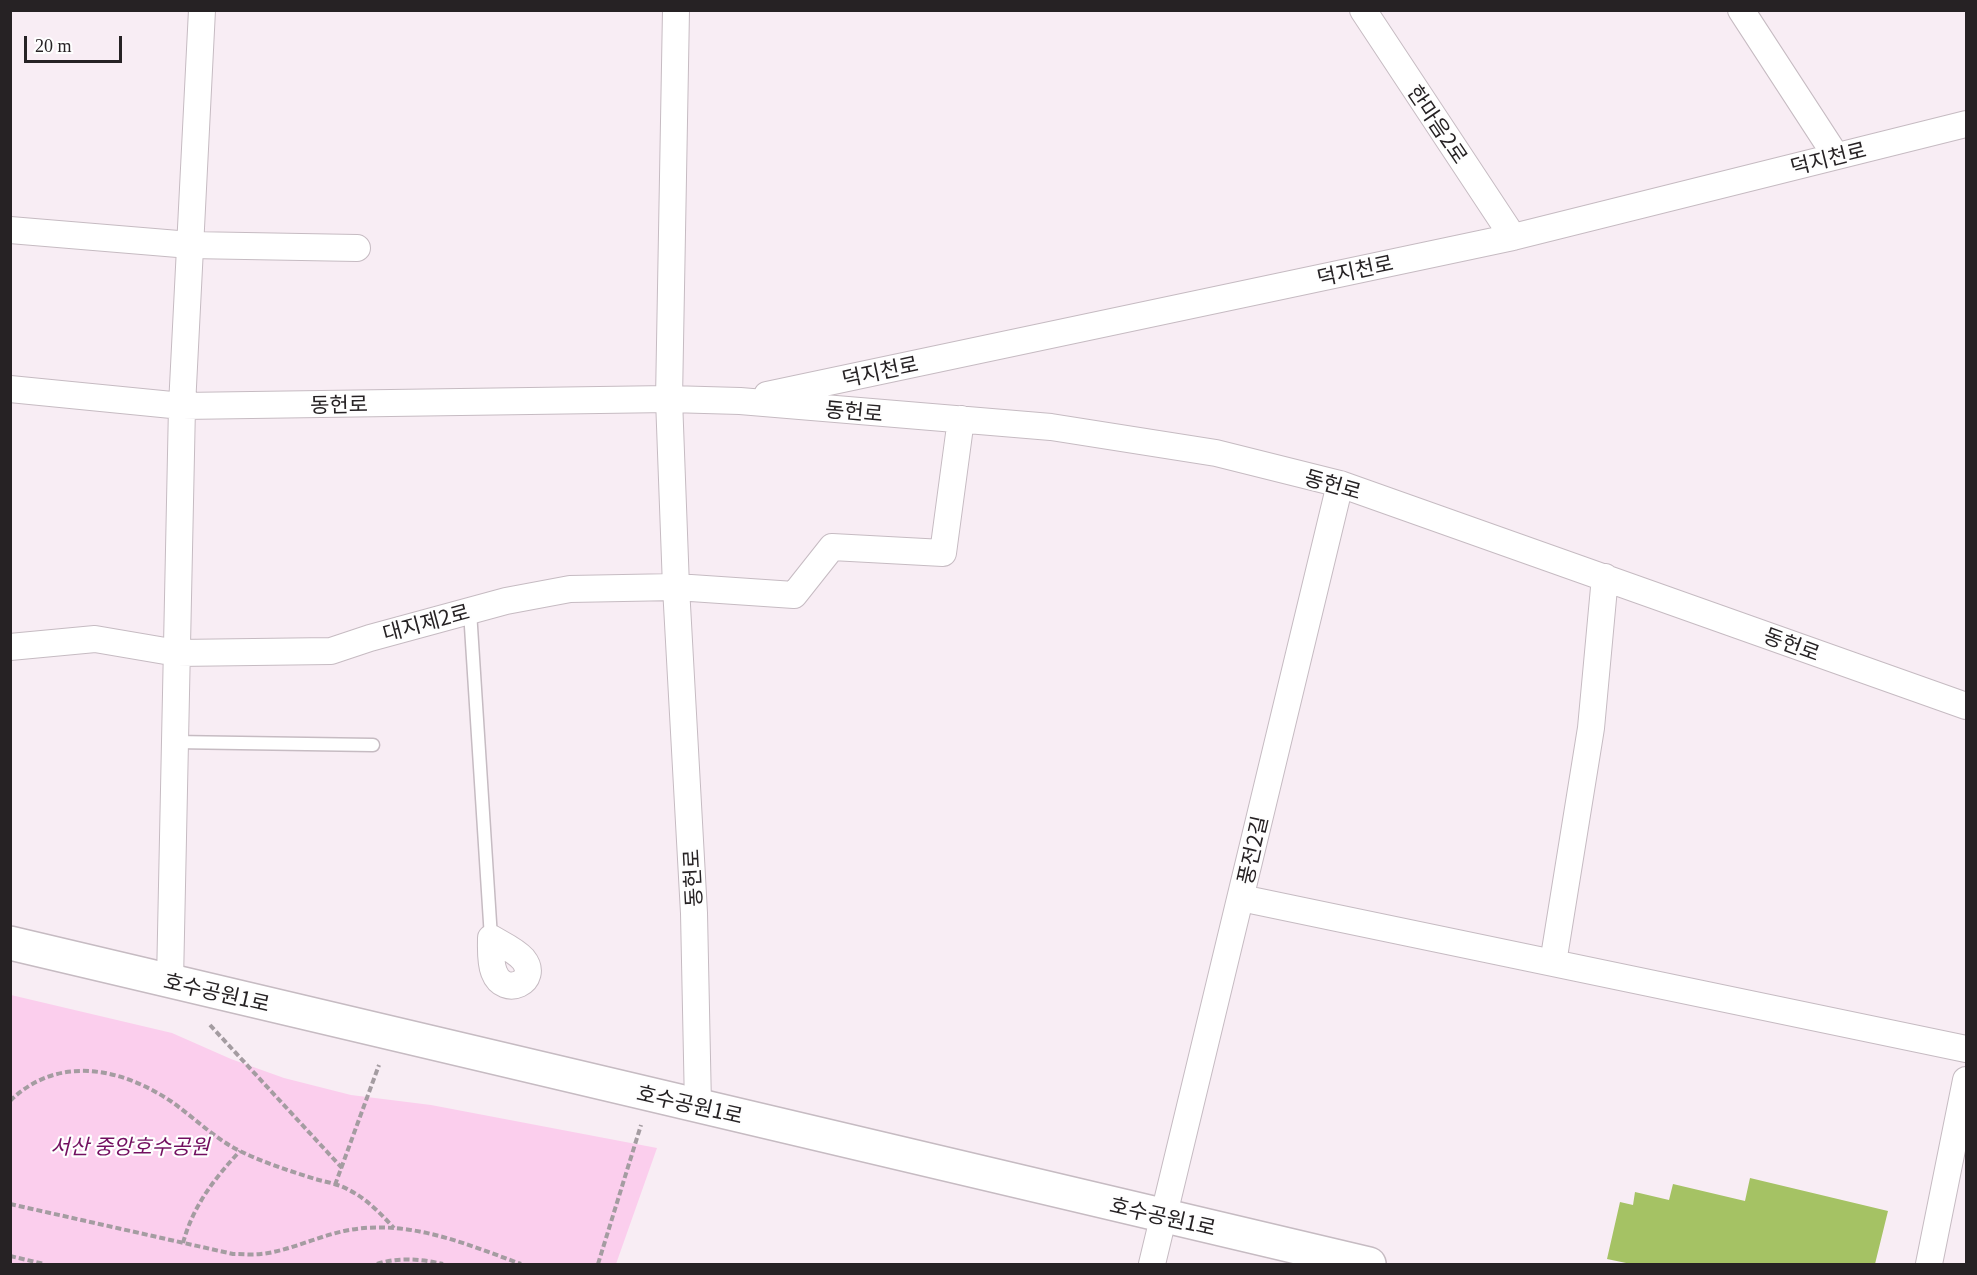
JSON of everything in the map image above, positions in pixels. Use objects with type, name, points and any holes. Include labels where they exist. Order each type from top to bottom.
[{"type":"main road","name":"호수공원1로","points":[[10,943],[1369,1264]]},
{"type":"street","points":[[170,981],[182,406],[202,10]]},
{"type":"street","points":[[669,399],[676,10]]},
{"type":"street","name":"한마음2로","points":[[1362,10],[1513,237]]},
{"type":"street","points":[[1741,10],[1836,156]]},
{"type":"street","name":"덕지천로","points":[[740,401],[1513,237],[1966,124]]},
{"type":"street","points":[[10,230],[190,244],[357,248]]},
{"type":"street","name":"동헌로","points":[[10,389],[182,406],[669,399],[740,401],[1051,427],[1216,453],[1340,484],[1966,706]]},
{"type":"street","name":"동헌로","points":[[669,399],[676,587],[694,913],[698,1106]]},
{"type":"street","name":"대지제2로","points":[[10,647],[95,639],[177,654],[331,651],[506,601],[570,589],[676,587],[794,595],[832,547],[943,553],[961,419]]},
{"type":"street","name":"풍전2길","points":[[1152,1264],[1340,484]]},
{"type":"street","points":[[1553,963],[1591,729],[1605,577]]},
{"type":"street","points":[[1241,898],[1966,1049]]},
{"type":"street","points":[[1929,1264],[1966,1080]]},
{"type":"lane","points":[[470,611],[491,938]]},
{"type":"lane","points":[[174,742],[373,745]]},
{"type":"path","points":[[209,1023],[342,1168]]},
{"type":"path","points":[[335,1185],[391,1033]]},
{"type":"path","points":[[10,1101],[22,1089],[58,1073],[77,1070],[101,1071],[124,1077],[146,1086],[173,1103],[228,1145],[256,1159],[349,1189],[374,1208],[394,1228]]},
{"type":"path","points":[[598,1264],[650,1094]]},
{"type":"path","points":[[183,1243],[189,1222],[201,1200],[219,1174],[240,1151]]},
{"type":"path","points":[[10,1204],[233,1254],[262,1254],[345,1232],[384,1227],[431,1234],[521,1264]]},
{"type":"path","points":[[10,1256],[44,1264]]},
{"type":"path","points":[[377,1264],[421,1259],[443,1264]]},
{"type":"green space","name":"서산 중앙호수공원","points":[[11,995],[172,1033],[231,1059],[284,1078],[351,1095],[431,1105],[657,1148],[616,1264],[11,1264]]},
{"type":"building","points":[[1750,1178],[1888,1211],[1875,1264],[1631,1264],[1607,1259],[1620,1202],[1633,1205],[1635,1192],[1669,1200],[1673,1184],[1745,1201]]}]
